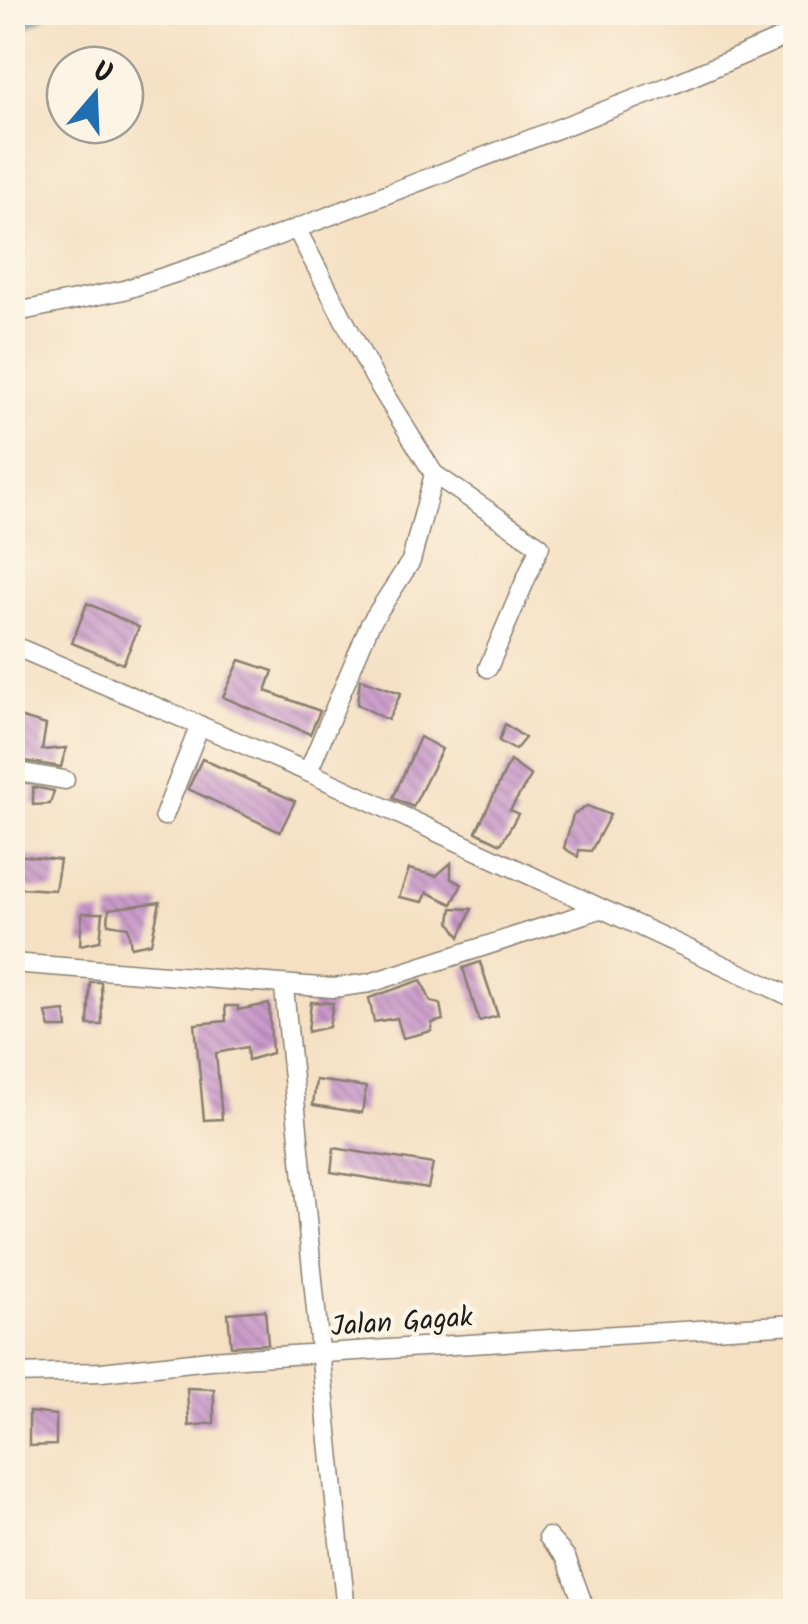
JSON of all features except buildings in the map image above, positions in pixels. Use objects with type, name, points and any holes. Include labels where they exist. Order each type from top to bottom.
[{"type":"street","points":[[12,313],[124,290],[297,230],[790,34]]},
{"type":"street","points":[[297,230],[375,379],[434,474],[540,546],[488,668]]},
{"type":"street","points":[[308,772],[370,624],[412,560],[434,474]]},
{"type":"street","points":[[12,644],[308,772],[796,999]]},
{"type":"street","points":[[164,816],[200,725]]},
{"type":"street","points":[[12,771],[65,780]]},
{"type":"street","points":[[12,963],[284,988],[370,983],[600,908]]},
{"type":"street","points":[[284,988],[346,1612]]},
{"type":"street","name":"Jalan Gagak","points":[[12,1374],[796,1324]]},
{"type":"street","points":[[548,1538],[566,1557],[586,1612]]},
{"type":"lane","points":[[782,12],[790,34]]},
{"type":"water","points":[[13,12],[50,12],[50,13],[13,35]]}]
